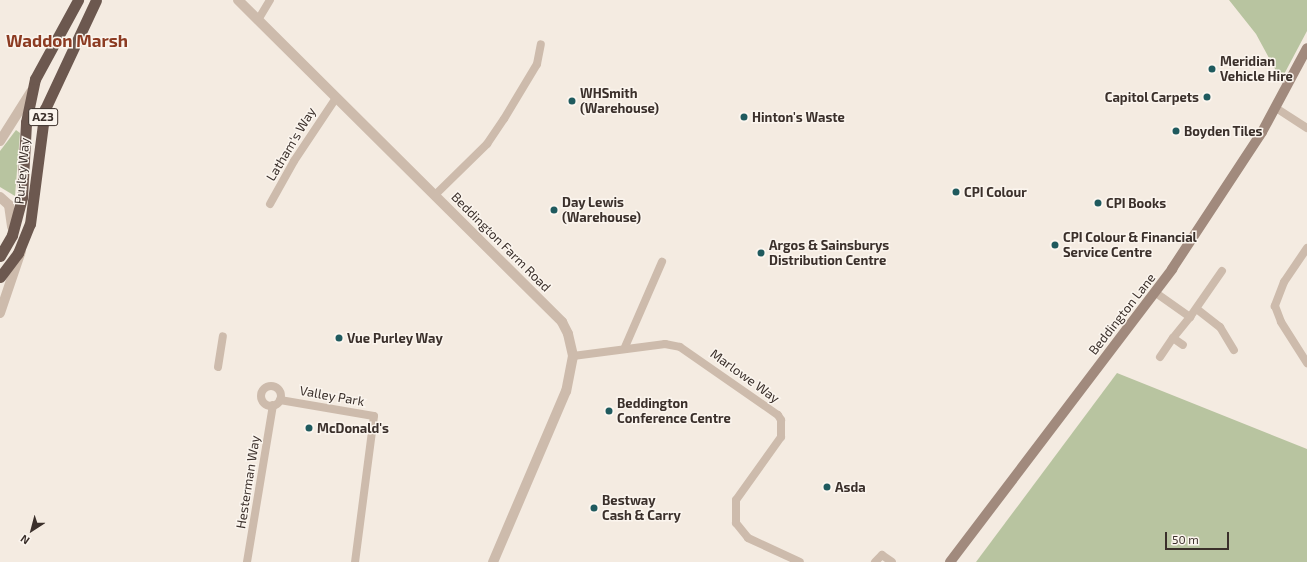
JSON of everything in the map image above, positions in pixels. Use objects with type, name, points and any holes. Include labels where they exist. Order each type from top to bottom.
[{"type":"highway","name":"Purley Way","points":[[0,256],[12,235],[22,197],[26,122],[33,88],[78,0]]},
{"type":"highway","name":"Purley Way","points":[[0,277],[24,244],[30,224],[36,155],[45,108],[96,0]]},
{"type":"main road","name":"Beddington Lane","points":[[950,562],[1008,482],[1156,293],[1276,108],[1307,48]]},
{"type":"street","name":"Beddington Farm Road","points":[[238,0],[562,322],[573,356],[566,391],[493,562]]},
{"type":"street","points":[[258,20],[270,0]]},
{"type":"street","points":[[435,195],[494,134],[537,64],[541,44]]},
{"type":"street","points":[[0,141],[33,88]]},
{"type":"street","name":"Latham's Way","points":[[270,204],[294,160],[336,98]]},
{"type":"street","points":[[1276,108],[1307,128]]},
{"type":"street","points":[[0,197],[12,214],[12,235]]},
{"type":"street","points":[[0,313],[24,244]]},
{"type":"street","points":[[1307,248],[1281,287],[1276,306],[1281,322],[1307,363]]},
{"type":"street","points":[[625,347],[662,262]]},
{"type":"street","points":[[1160,357],[1173,338],[1190,317],[1198,310],[1222,271]]},
{"type":"street","points":[[1156,293],[1190,317]]},
{"type":"street","points":[[1198,310],[1220,327],[1234,350]]},
{"type":"street","points":[[218,367],[223,336]]},
{"type":"street","points":[[1173,338],[1183,345]]},
{"type":"street","name":"Marlowe Way","points":[[573,356],[625,347],[665,344],[680,347],[778,414],[781,437],[736,500],[736,523],[748,538],[800,562]]},
{"type":"street","points":[[276,387],[280,400],[273,406],[262,401],[264,389],[276,387]]},
{"type":"street","name":"Valley Park","points":[[280,400],[374,416],[355,562]]},
{"type":"street","name":"Hesterman Way","points":[[247,562],[273,406]]},
{"type":"street","points":[[875,562],[882,554],[892,562]]},
{"type":"green space","points":[[1229,0],[1307,0],[1307,31],[1281,80],[1256,34]]},
{"type":"green space","points":[[16,130],[20,133],[15,196],[0,187],[0,151]]},
{"type":"green space","points":[[1117,373],[1307,449],[1307,562],[976,562]]},
{"type":"place","name":"Meridian Vehicle Hire","points":[[1212,69]]},
{"type":"place","name":"Capitol Carpets","points":[[1207,97]]},
{"type":"place","name":"WHSmith (Warehouse)","points":[[572,101]]},
{"type":"place","name":"Hinton's Waste","points":[[744,117]]},
{"type":"place","name":"Boyden Tiles","points":[[1176,131]]},
{"type":"place","name":"CPI Colour","points":[[956,192]]},
{"type":"place","name":"CPI Books","points":[[1098,203]]},
{"type":"place","name":"Day Lewis (Warehouse)","points":[[554,210]]},
{"type":"place","name":"CPI Colour & Financial Service Centre","points":[[1055,245]]},
{"type":"place","name":"Argos & Sainsburys Distribution Centre","points":[[761,253]]},
{"type":"place","name":"Vue Purley Way","points":[[339,338]]},
{"type":"place","name":"Beddington Conference Centre","points":[[609,411]]},
{"type":"place","name":"McDonald's","points":[[309,428]]},
{"type":"place","name":"Asda","points":[[827,487]]},
{"type":"place","name":"Bestway Cash & Carry","points":[[594,508]]},
{"type":"district","name":"Waddon Marsh","points":[[67,41]]}]
